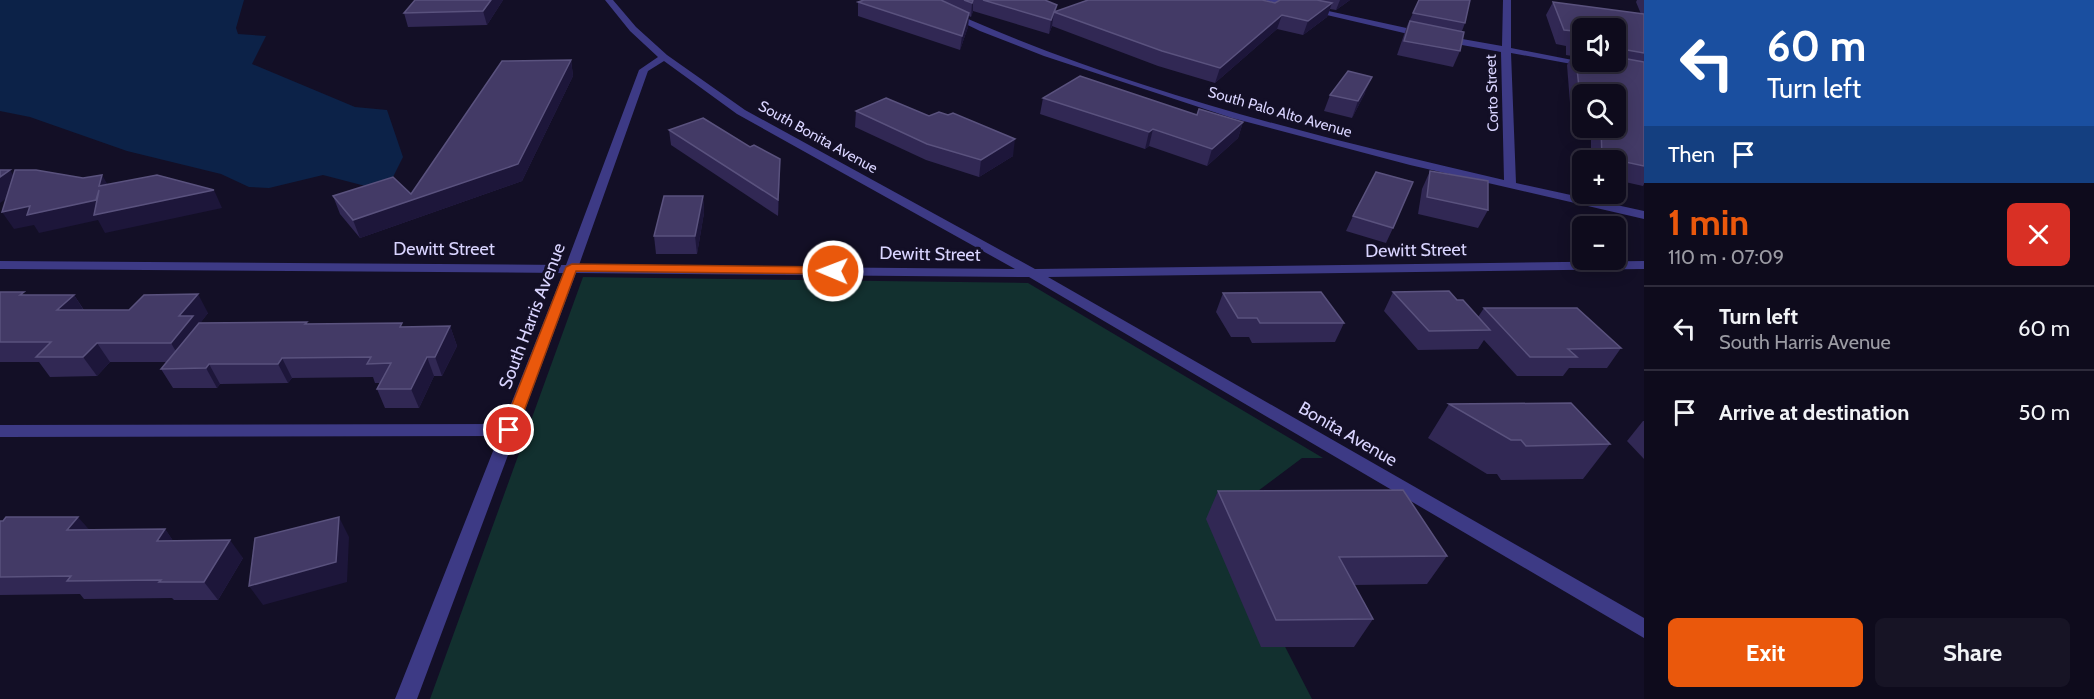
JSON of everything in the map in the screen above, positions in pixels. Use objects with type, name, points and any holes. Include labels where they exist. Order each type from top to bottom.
[{"type":"street","name":"South Bonita Avenue","points":[[609,0],[633,29],[664,57],[741,112],[1032,273]]},
{"type":"street","name":"South Palo Alto Avenue","points":[[920,0],[1034,49],[1158,92],[1298,133],[1644,215]]},
{"type":"street","points":[[1267,0],[1369,24],[1572,62]]},
{"type":"street","name":"Corto Street","points":[[1507,0],[1506,51],[1510,185]]},
{"type":"street","name":"South Harris Avenue","points":[[406,699],[572,267],[644,70],[664,57]]},
{"type":"street","name":"Dewitt Street","points":[[0,265],[572,267],[1032,273],[1644,265]]},
{"type":"street","name":"Bonita Avenue","points":[[1032,273],[1644,629]]},
{"type":"street","points":[[0,431],[509,430]]},
{"type":"green space","points":[[583,277],[1028,283],[1323,458],[1302,458],[1231,511],[1279,635],[1312,699],[430,699]]},
{"type":"water","points":[[0,0],[244,0],[236,28],[238,34],[266,36],[252,64],[355,107],[387,110],[403,157],[390,183],[377,189],[323,175],[269,188],[249,187],[221,174],[127,151],[30,117],[0,111]]},
{"type":"building","points":[[415,0],[491,0],[483,11],[404,13]]},
{"type":"building","points":[[864,0],[941,0],[969,13],[962,36],[858,2]]},
{"type":"building","points":[[983,0],[1045,0],[1057,5],[1051,20]]},
{"type":"building","points":[[1088,0],[1262,0],[1275,3],[1280,0],[1317,0],[1332,3],[1308,21],[1282,15],[1220,68],[1162,51],[1054,12]]},
{"type":"building","points":[[1419,0],[1470,0],[1465,23],[1413,13]]},
{"type":"building","points":[[1553,2],[1644,14],[1644,53],[1626,50],[1626,18],[1572,18],[1572,31],[1564,30]]},
{"type":"building","points":[[1410,21],[1464,32],[1460,51],[1404,41]]},
{"type":"building","points":[[1626,59],[1644,62],[1644,166],[1626,162],[1626,150],[1602,150],[1601,138],[1626,138],[1626,84],[1579,84],[1577,72],[1626,72]]},
{"type":"building","points":[[571,60],[518,164],[353,220],[333,196],[393,177],[411,194],[502,61]]},
{"type":"building","points":[[1348,71],[1372,77],[1358,101],[1330,95]]},
{"type":"building","points":[[1080,76],[1197,115],[1199,109],[1243,122],[1212,149],[1153,129],[1149,132],[1043,98]]},
{"type":"building","points":[[886,98],[929,116],[939,112],[948,115],[953,113],[1015,139],[981,160],[927,144],[856,111]]},
{"type":"building","points":[[703,118],[750,147],[754,145],[780,159],[778,200],[669,130]]},
{"type":"building","points":[[0,170],[10,170],[0,177]]},
{"type":"building","points":[[15,170],[36,170],[83,178],[102,175],[99,186],[157,175],[214,190],[94,215],[99,190],[96,200],[27,215],[30,206],[2,212]]},
{"type":"building","points":[[1430,171],[1488,181],[1488,210],[1427,197]]},
{"type":"building","points":[[1376,172],[1413,182],[1393,228],[1353,216]]},
{"type":"building","points":[[664,196],[703,196],[695,236],[654,236]]},
{"type":"building","points":[[1449,291],[1457,300],[1463,300],[1490,330],[1429,331],[1393,292]]},
{"type":"building","points":[[0,292],[24,292],[20,295],[74,295],[57,310],[129,310],[144,295],[198,294],[179,316],[193,316],[171,343],[97,343],[83,357],[36,357],[51,342],[0,342]]},
{"type":"building","points":[[1321,292],[1344,323],[1260,323],[1257,318],[1238,318],[1223,293]]},
{"type":"building","points":[[1484,308],[1577,308],[1621,348],[1568,349],[1577,357],[1530,357]]},
{"type":"building","points":[[307,322],[305,324],[402,323],[400,327],[450,326],[435,357],[427,357],[411,389],[377,389],[391,363],[367,364],[371,357],[282,358],[278,364],[209,364],[206,368],[161,369],[199,323]]},
{"type":"building","points":[[1571,403],[1610,444],[1526,446],[1521,440],[1511,440],[1449,404]]},
{"type":"building","points":[[1403,490],[1447,556],[1339,557],[1373,619],[1276,620],[1218,491]]},
{"type":"building","points":[[6,517],[78,517],[67,530],[165,529],[157,541],[230,540],[204,582],[67,581],[71,576],[0,577],[0,521]]},
{"type":"building","points":[[339,517],[336,562],[249,586],[255,538]]},
{"type":"route","points":[[509,430],[572,267],[833,271]]}]
